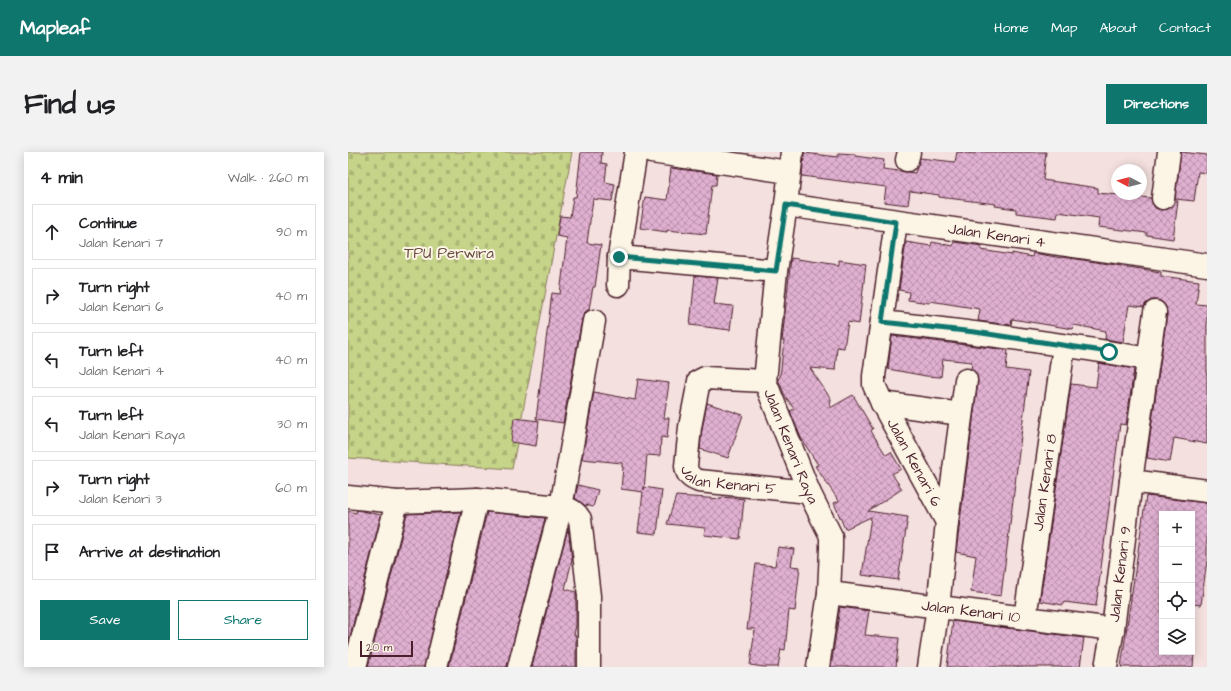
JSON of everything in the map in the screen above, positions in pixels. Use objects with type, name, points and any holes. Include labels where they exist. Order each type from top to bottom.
[{"type":"street","points":[[618,285],[619,257],[636,152]]},
{"type":"street","points":[[651,152],[790,162]]},
{"type":"street","points":[[1163,198],[1169,152]]},
{"type":"street","name":"Jalan Kenari Raya","points":[[790,162],[786,205],[776,271],[765,381],[810,492],[830,536],[831,548],[828,593],[818,667]]},
{"type":"street","name":"Jalan Kenari 4","points":[[786,205],[896,222],[1207,265]]},
{"type":"street","name":"Jalan Kenari 6","points":[[896,222],[874,376],[874,385],[882,403],[947,522]]},
{"type":"street","points":[[619,257],[776,271]]},
{"type":"street","name":"Jalan Kenari 9","points":[[1106,667],[1113,629],[1131,481],[1155,312]]},
{"type":"street","points":[[519,667],[561,507],[594,321]]},
{"type":"street","points":[[882,322],[975,332],[1148,359]]},
{"type":"street","name":"Jalan Kenari 8","points":[[1024,618],[1064,346]]},
{"type":"street","name":"Jalan Kenari 5","points":[[765,381],[705,378],[699,381],[690,427],[686,471],[689,476],[699,481],[810,492]]},
{"type":"street","name":"Jalan Kenari 6","points":[[929,667],[938,607],[947,522],[966,380]]},
{"type":"street","name":"Jalan Kenari 6","points":[[882,403],[961,414]]},
{"type":"street","points":[[1131,481],[1207,491]]},
{"type":"street","points":[[348,496],[398,502],[477,499],[571,509],[580,519],[589,596],[589,667]]},
{"type":"street","points":[[436,667],[477,499]]},
{"type":"street","points":[[355,667],[398,502]]},
{"type":"street","name":"Jalan Kenari 10","points":[[828,593],[1113,629]]},
{"type":"green space","name":"TPU Perwira","points":[[348,152],[572,152],[512,469],[348,458]]},
{"type":"building","points":[[581,152],[602,152],[601,163],[607,164],[605,182],[615,184],[612,201],[593,199],[587,243],[601,245],[595,287],[593,287],[589,309],[584,313],[582,319],[563,423],[536,419],[552,293],[560,294],[567,238],[557,236],[560,216],[570,217],[573,197],[576,197]]},
{"type":"building","points":[[957,152],[975,154],[975,152],[1046,152],[1043,180],[1098,188],[1098,193],[1111,194],[1111,200],[1147,200],[1147,198],[1151,198],[1155,208],[1161,210],[1168,209],[1173,206],[1175,201],[1178,201],[1173,239],[1146,235],[1147,233],[1098,227],[1099,218],[1058,212],[1057,218],[1016,213],[1016,209],[995,206],[996,204],[939,197],[939,195],[910,191],[908,205],[884,202],[886,187],[802,176],[804,153],[838,157],[838,153],[855,154],[855,156],[884,160],[883,169],[915,173],[920,158],[955,162]]},
{"type":"building","points":[[1181,152],[1207,155],[1207,173],[1198,172],[1194,201],[1175,199]]},
{"type":"building","points":[[671,168],[717,174],[716,185],[712,185],[706,234],[667,230],[667,232],[640,228],[645,197],[667,200]]},
{"type":"building","points":[[906,242],[931,246],[932,242],[953,246],[954,242],[982,246],[981,250],[1012,255],[1012,253],[1032,257],[1033,253],[1063,257],[1161,272],[1161,276],[1199,281],[1196,304],[1207,305],[1207,444],[1174,438],[1170,462],[1147,458],[1167,314],[1166,307],[1162,302],[1151,300],[1145,304],[1144,307],[1129,305],[1123,342],[1105,339],[1106,331],[1074,325],[1073,329],[1012,319],[1011,325],[978,321],[980,309],[930,301],[929,303],[908,300],[909,292],[899,290]]},
{"type":"building","points":[[791,258],[839,265],[839,260],[866,264],[859,324],[848,322],[844,348],[837,347],[835,370],[810,368],[831,399],[830,408],[853,395],[873,429],[871,431],[886,455],[891,452],[901,469],[892,474],[902,489],[868,511],[908,517],[898,580],[862,575],[871,517],[845,529],[834,503],[839,501],[815,466],[818,465],[801,438],[790,411],[794,409],[785,396],[778,379],[780,377],[784,341],[782,341]]},
{"type":"building","points":[[695,276],[718,278],[714,304],[733,306],[730,330],[690,325]]},
{"type":"building","points":[[892,336],[1008,350],[1006,369],[1029,372],[1001,596],[971,592],[976,556],[956,552],[978,382],[977,375],[971,369],[972,362],[943,359],[941,377],[926,376],[888,369]]},
{"type":"building","points":[[1099,363],[1134,369],[1126,425],[1120,424],[1096,606],[1064,602],[1063,605],[1040,601],[1071,384],[1096,387]]},
{"type":"building","points":[[638,379],[669,383],[664,418],[669,418],[667,438],[661,437],[660,456],[647,455],[644,487],[662,490],[657,534],[638,532],[643,492],[621,489],[622,463],[582,459],[594,392],[635,400]]},
{"type":"building","points":[[707,403],[743,415],[728,458],[700,449]]},
{"type":"building","points":[[514,418],[539,421],[536,446],[511,442]]},
{"type":"building","points":[[578,485],[598,490],[593,507],[586,506],[575,498]]},
{"type":"building","points":[[676,496],[744,499],[740,539],[704,535],[705,528],[667,524]]},
{"type":"building","points":[[1146,496],[1207,503],[1207,560],[1201,605],[1195,604],[1195,511],[1159,511],[1159,655],[1194,655],[1193,667],[1121,667]]},
{"type":"building","points":[[357,510],[381,515],[348,644],[348,511],[356,513]]},
{"type":"building","points":[[461,512],[424,667],[368,667],[407,514]]},
{"type":"building","points":[[487,512],[545,518],[507,667],[449,667]]},
{"type":"building","points":[[568,528],[572,560],[565,589],[576,592],[576,625],[574,635],[576,636],[576,667],[532,667]]},
{"type":"building","points":[[778,547],[794,549],[791,566],[800,567],[795,611],[789,610],[785,650],[781,649],[778,667],[750,665],[755,629],[747,629],[756,564],[775,566]]},
{"type":"building","points":[[840,607],[869,611],[865,635],[899,638],[896,667],[831,667]]},
{"type":"building","points":[[953,621],[1084,638],[1080,667],[947,667]]},
{"type":"route","points":[[619,257],[776,271],[786,205],[896,222],[882,322],[975,332],[1109,352]]}]
